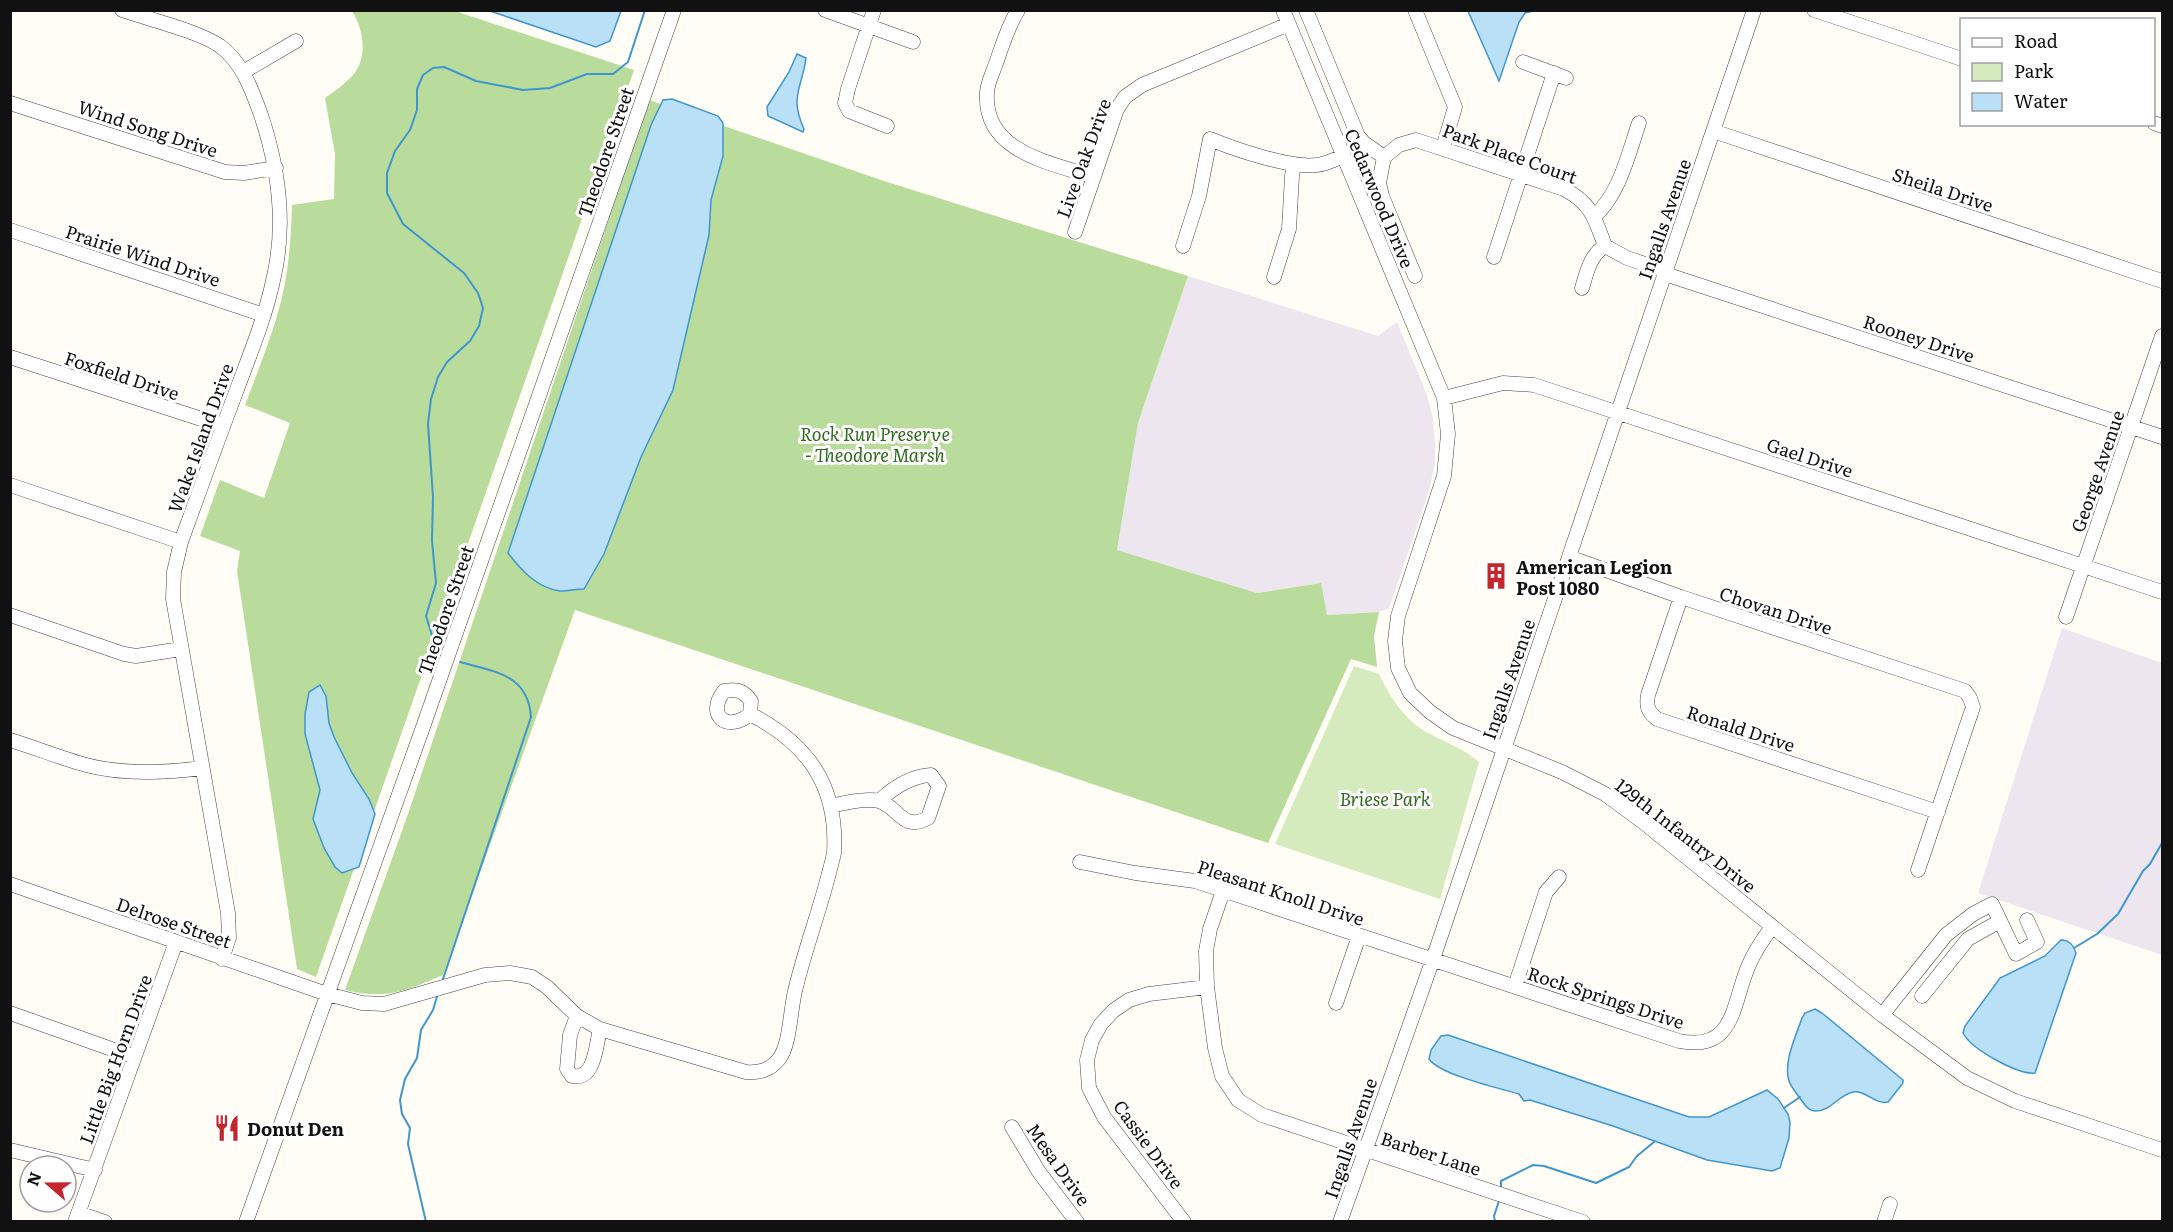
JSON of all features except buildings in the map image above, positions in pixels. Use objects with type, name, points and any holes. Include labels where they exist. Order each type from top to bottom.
[{"type":"street","name":"Wake Island Drive","points":[[122,10],[202,38],[219,46],[233,58],[243,72],[267,131],[276,168],[279,235],[274,274],[264,315],[176,559],[173,586],[181,649],[228,913],[229,938],[222,958]]},
{"type":"street","name":"Theodore Street","points":[[246,1221],[440,679],[675,10]]},
{"type":"street","points":[[825,10],[913,42]]},
{"type":"street","points":[[874,10],[845,104],[849,111],[887,126]]},
{"type":"street","points":[[1018,10],[1010,23],[987,90],[990,118],[1007,143],[1021,152],[1094,177]]},
{"type":"street","name":"Cedarwood Drive","points":[[1283,10],[1444,398]]},
{"type":"street","points":[[1306,10],[1358,136],[1364,144],[1384,157],[1379,183],[1382,196],[1415,276]]},
{"type":"street","points":[[1415,10],[1455,107],[1443,148]]},
{"type":"street","name":"Ingalls Avenue","points":[[1340,1221],[1433,958],[1754,10]]},
{"type":"street","points":[[1814,10],[1960,58]]},
{"type":"street","name":"Live Oak Drive","points":[[1075,232],[1117,109],[1125,97],[1142,85],[1289,24]]},
{"type":"street","points":[[243,72],[296,41]]},
{"type":"street","points":[[1494,257],[1521,174],[1560,76],[1523,62]]},
{"type":"street","name":"Wind Song Drive","points":[[10,103],[225,172],[244,173],[276,168]]},
{"type":"street","points":[[1594,217],[1607,205],[1614,194],[1639,123]]},
{"type":"street","name":"Sheila Drive","points":[[1713,131],[2163,281]]},
{"type":"street","points":[[1183,246],[1198,196],[1210,139],[1244,153],[1294,164],[1318,165],[1344,156]]},
{"type":"street","name":"Park Place Court","points":[[1384,157],[1399,145],[1416,140],[1564,189],[1578,196],[1588,205],[1605,246]]},
{"type":"street","points":[[1274,278],[1289,229],[1294,164]]},
{"type":"street","name":"Prairie Wind Drive","points":[[10,230],[264,315]]},
{"type":"street","points":[[1582,288],[1591,259],[1605,246],[1627,258],[1665,272]]},
{"type":"street","name":"Rooney Drive","points":[[1665,272],[2163,437]]},
{"type":"street","name":"George Avenue","points":[[2066,616],[2163,336]]},
{"type":"street","name":"Foxfield Drive","points":[[10,357],[223,426]]},
{"type":"street","name":"Gael Drive","points":[[1444,398],[1503,383],[1534,385],[2163,592]]},
{"type":"street","name":"129th Infantry Drive","points":[[1444,398],[1448,434],[1444,476],[1398,616],[1395,641],[1398,668],[1410,693],[1430,712],[1453,728],[1562,772],[1605,794],[1944,1063],[1990,1090],[2163,1150]]},
{"type":"street","points":[[10,485],[182,542]]},
{"type":"street","name":"Chovan Drive","points":[[1569,557],[1681,597],[1965,691],[1973,707],[1938,812]]},
{"type":"street","name":"Ronald Drive","points":[[1681,597],[1648,695],[1647,704],[1652,716],[1938,812]]},
{"type":"street","points":[[10,615],[124,654],[136,656],[181,649]]},
{"type":"street","name":"Delrose Street","points":[[10,884],[327,994],[362,1003],[384,1004],[485,975],[510,973],[532,977],[547,987],[577,1016],[600,1029],[746,1072],[759,1072],[774,1064],[784,1048],[795,988],[834,853],[836,831],[822,780],[809,757],[788,737],[750,714]]},
{"type":"street","points":[[10,740],[87,765],[132,772],[166,772],[202,768]]},
{"type":"street","points":[[831,806],[847,802],[879,801]]},
{"type":"street","points":[[1918,870],[1938,812]]},
{"type":"street","name":"Pleasant Knoll Drive","points":[[1080,862],[1135,873],[1195,881],[1359,936],[1433,958]]},
{"type":"street","points":[[1515,986],[1546,892],[1559,877]]},
{"type":"street","name":"Barber Lane","points":[[1223,891],[1210,929],[1206,951],[1207,987],[1215,1048],[1222,1076],[1238,1100],[1262,1115],[1583,1221]]},
{"type":"street","points":[[1882,1015],[1946,935],[1973,914],[1992,904],[2016,954],[2037,942],[2027,920]]},
{"type":"street","points":[[1922,996],[1968,939],[2000,921]]},
{"type":"street","name":"Rock Springs Drive","points":[[1433,958],[1679,1041],[1696,1044],[1717,1037],[1725,1029],[1731,1019],[1748,967],[1772,927]]},
{"type":"street","points":[[1336,1003],[1359,936]]},
{"type":"street","name":"Little Big Horn Drive","points":[[77,1217],[176,942]]},
{"type":"street","name":"Cassie Drive","points":[[1184,1221],[1104,1117],[1089,1088],[1087,1060],[1092,1040],[1101,1024],[1113,1011],[1129,1000],[1149,994],[1207,987]]},
{"type":"street","points":[[10,1013],[134,1057]]},
{"type":"street","points":[[577,1016],[570,1035],[567,1069],[572,1076],[581,1076],[590,1070],[600,1029]]},
{"type":"street","name":"Mesa Drive","points":[[1012,1127],[1039,1172],[1077,1221]]},
{"type":"street","points":[[10,1150],[94,1170]]},
{"type":"street","points":[[1884,1221],[1890,1204]]},
{"type":"street","points":[[77,1217],[105,1221]]},
{"type":"shaded area","points":[[1188,276],[1378,336],[1397,322],[1427,395],[1433,419],[1435,464],[1429,491],[1389,608],[1379,612],[1327,615],[1320,583],[1257,593],[1117,550],[1138,423]]},
{"type":"shaded area","points":[[2062,628],[2162,663],[2162,955],[1978,893]]},
{"type":"green space","points":[[352,11],[455,11],[634,70],[316,977],[297,969],[237,571],[240,551],[200,536],[220,480],[264,498],[290,423],[245,405],[281,302],[288,261],[292,205],[334,199],[335,154],[325,98],[355,73],[362,56],[360,28]]},
{"type":"green space","name":"Rock Run Preserve - Theodore Marsh","points":[[649,100],[884,181],[1188,276],[1138,423],[1117,550],[1257,593],[1321,583],[1327,615],[1379,612],[1374,636],[1377,667],[1351,659],[1268,843],[575,610],[443,975],[418,986],[384,994],[345,990],[408,814]]},
{"type":"green space","name":"Briese Park","points":[[1354,666],[1379,674],[1398,706],[1410,720],[1426,732],[1460,749],[1479,762],[1440,899],[1275,844]]},
{"type":"water","points":[[490,11],[621,11],[610,41],[596,47]]},
{"type":"water","points":[[1468,11],[1533,11],[1525,13],[1519,22],[1499,81]]},
{"type":"water","points":[[797,54],[806,58],[797,100],[803,132],[768,116],[767,107],[789,72]]},
{"type":"water","points":[[672,99],[718,116],[723,123],[723,156],[711,200],[709,235],[673,390],[641,457],[604,554],[584,589],[560,591],[544,586],[530,577],[508,553],[651,125],[663,100]]},
{"type":"water","points":[[320,685],[326,696],[329,723],[334,737],[375,814],[359,867],[342,873],[335,867],[324,848],[313,819],[320,790],[305,734],[305,714],[309,692]]},
{"type":"water","points":[[2061,940],[2071,944],[2076,953],[2035,1073],[2027,1073],[1996,1060],[1975,1046],[1963,1033],[1965,1026],[2000,978],[2045,956]]},
{"type":"water","points":[[1815,1009],[1903,1080],[1888,1102],[1853,1092],[1821,1110],[1813,1111],[1804,1104],[1790,1083],[1788,1066],[1791,1049],[1802,1018],[1805,1013]]},
{"type":"water","points":[[1448,1035],[1689,1117],[1709,1117],[1767,1090],[1778,1099],[1788,1114],[1790,1122],[1789,1138],[1780,1168],[1772,1171],[1707,1160],[1613,1126],[1530,1100],[1524,1101],[1519,1094],[1457,1076],[1435,1065],[1429,1059],[1431,1050],[1441,1036]]},
{"type":"waterway","points":[[435,645],[426,616],[436,583],[432,541],[433,497],[428,424],[431,399],[438,377],[447,362],[470,341],[479,326],[483,308],[478,293],[464,273],[403,224],[387,193],[387,173],[395,151],[410,130],[417,110],[417,89],[423,75],[433,68],[444,67],[476,81],[523,90],[550,88],[587,74],[613,74],[628,62],[645,10]]},
{"type":"waterway","points":[[442,982],[531,717],[529,703],[524,692],[516,683],[497,672],[460,662]]},
{"type":"waterway","points":[[2074,948],[2097,934],[2118,914],[2162,843]]},
{"type":"waterway","points":[[426,1222],[408,1144],[410,1128],[402,1114],[400,1100],[405,1079],[417,1058],[421,1030],[433,1010],[438,993]]},
{"type":"waterway","points":[[1784,1108],[1800,1097]]},
{"type":"waterway","points":[[1501,1187],[1501,1181],[1533,1165],[1544,1166],[1596,1183],[1629,1167],[1637,1156],[1654,1142]]},
{"type":"waterway","points":[[1495,1222],[1494,1216],[1499,1201]]},
{"type":"place","name":"American Legion Post 1080","points":[[1496,576]]},
{"type":"place","name":"Donut Den","points":[[227,1128]]}]
